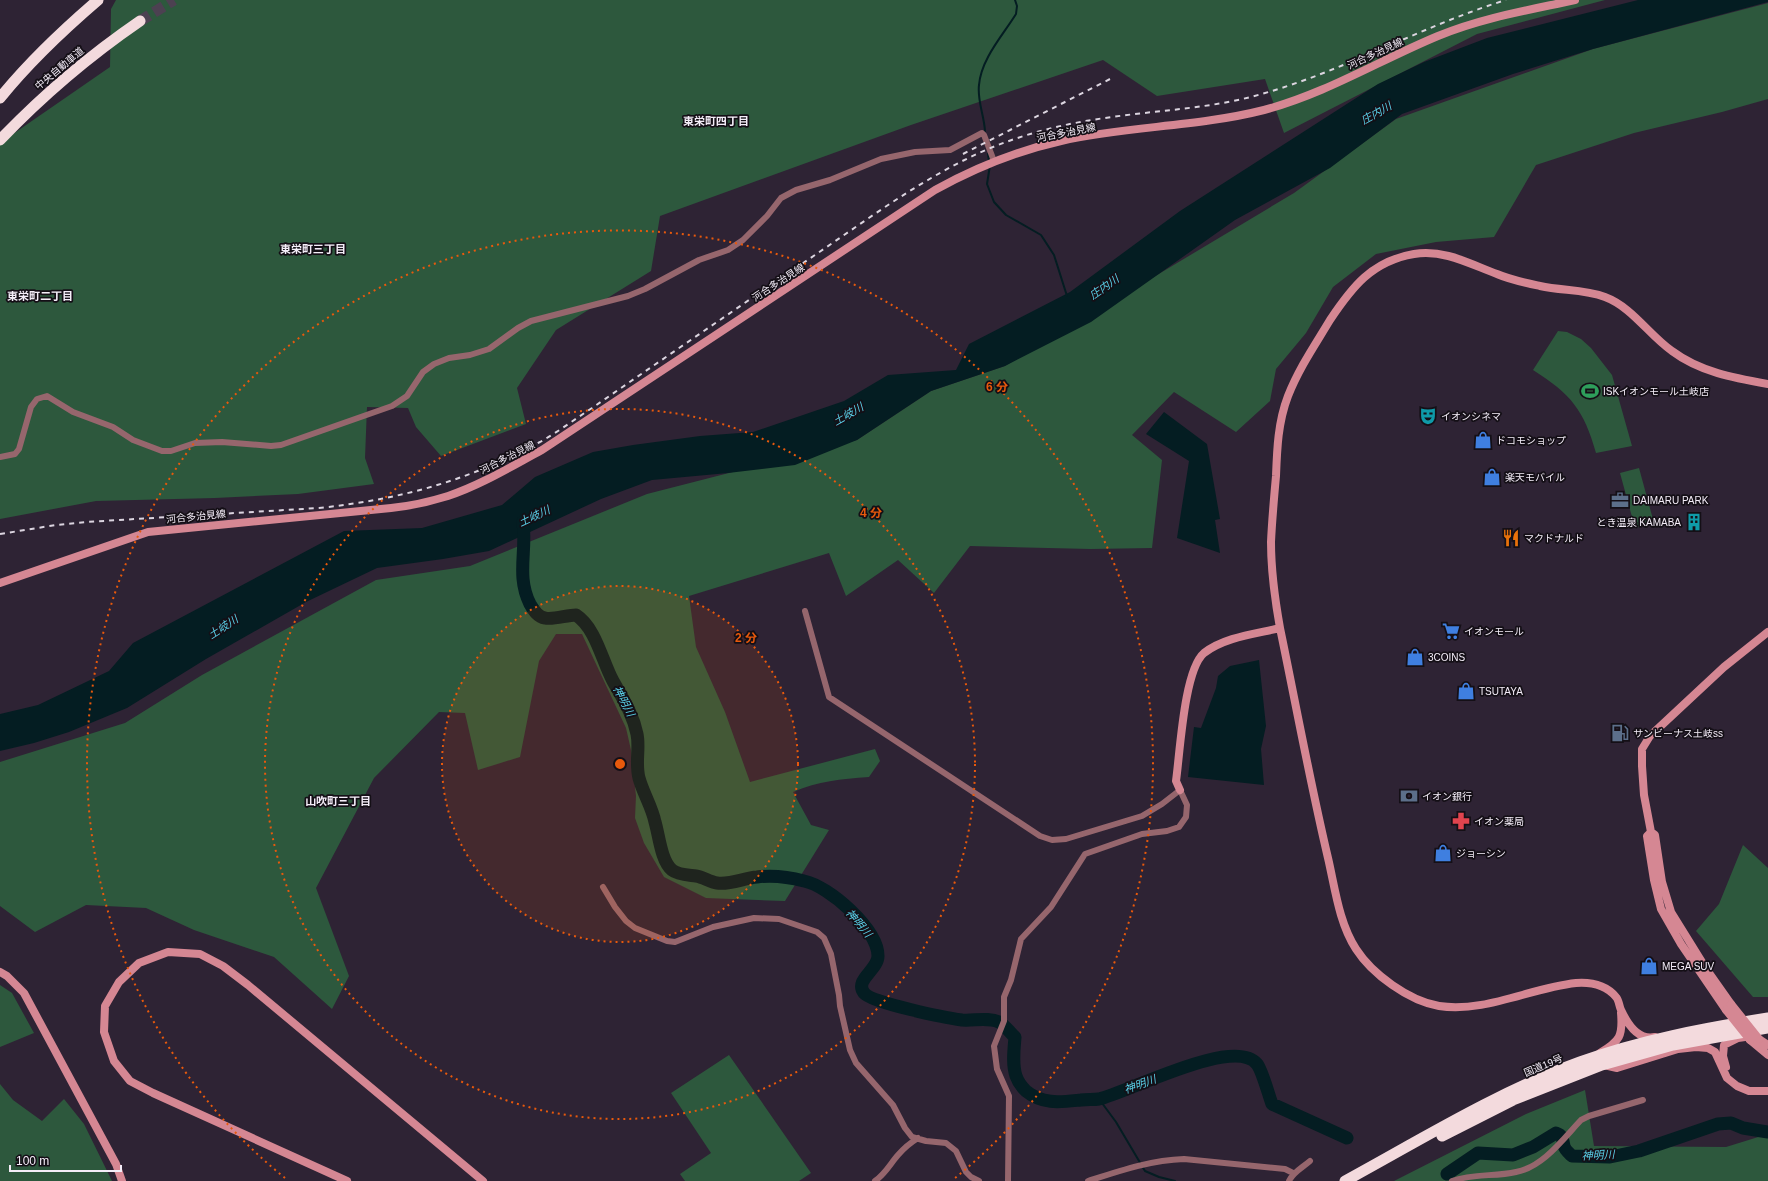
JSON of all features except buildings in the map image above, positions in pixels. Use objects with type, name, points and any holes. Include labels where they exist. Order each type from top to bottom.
[{"type":"highway","name":"中央自動車道","points":[[0,98],[39,55],[78,16],[98,0]]},
{"type":"highway","name":"中央自動車道","points":[[0,140],[34,105],[69,73],[140,21]]},
{"type":"highway","name":"国道19号","points":[[1345,1181],[1505,1094],[1588,1060],[1643,1043],[1728,1024],[1768,1018]]},
{"type":"highway","points":[[1361,1181],[1423,1146],[1513,1100],[1602,1065],[1673,1045],[1768,1028]]},
{"type":"street","name":"河合多治見線","points":[[0,583],[148,532],[417,505],[449,496],[486,480],[542,450],[935,190],[966,173],[1026,150],[1062,141],[1264,110],[1310,95],[1439,35],[1468,25],[1575,0]]},
{"type":"street","points":[[0,457],[15,454],[20,449],[31,407],[38,399],[47,396],[73,412],[113,427],[133,440],[162,451],[171,451],[195,443],[222,442],[271,446],[281,445],[392,406],[407,396],[423,372],[434,364],[449,358],[489,349],[518,328],[531,321],[628,296],[645,289],[699,260],[728,250],[742,240],[767,216],[781,198],[796,190],[830,180],[881,159],[915,152],[950,150],[982,133],[994,161]]},
{"type":"street","points":[[1728,1024],[1720,1023],[1649,1038],[1639,1035],[1632,1030],[1621,1010],[1617,998],[1606,988],[1592,983],[1576,983],[1488,1003],[1463,1007],[1437,1006],[1411,996],[1381,977],[1367,965],[1355,948],[1345,928],[1325,845],[1280,628],[1273,588],[1271,542],[1279,427],[1287,397],[1302,364],[1353,289],[1378,266],[1415,254],[1438,254],[1464,260],[1498,275],[1521,282],[1547,288],[1578,290],[1606,297],[1628,311],[1671,351],[1687,361],[1718,374],[1768,384]]},
{"type":"street","points":[[805,611],[829,697],[1040,836],[1052,840],[1066,839],[1142,816],[1162,804],[1180,790]]},
{"type":"street","points":[[1008,1181],[1009,1096],[997,1069],[994,1046],[1004,1020],[1004,997],[1011,980],[1021,939],[1051,907],[1085,854],[1142,834],[1167,831],[1179,827],[1186,817],[1187,805],[1176,781],[1189,684],[1194,668],[1203,654],[1220,644],[1280,628]]},
{"type":"street","points":[[1768,632],[1724,667],[1650,736],[1642,749],[1644,795],[1650,832],[1647,836],[1649,854],[1661,909],[1682,944],[1729,1007],[1750,1040],[1768,1055]]},
{"type":"street","points":[[603,887],[615,907],[626,921],[635,928],[667,941],[675,942],[713,927],[754,918],[779,919],[817,932],[824,938],[831,954],[840,1006],[850,1050],[856,1063],[893,1105],[905,1128],[912,1137],[926,1141],[946,1143],[956,1151],[966,1172],[971,1177],[979,1181]]},
{"type":"street","points":[[347,1181],[153,1093],[130,1081],[114,1061],[104,1032],[105,1006],[119,982],[140,962],[168,952],[200,954],[223,966],[248,985],[483,1181]]},
{"type":"street","points":[[0,972],[7,976],[24,993],[116,1164],[122,1181]]},
{"type":"street","points":[[1729,1007],[1759,1038],[1768,1045]]},
{"type":"street","points":[[1588,1060],[1618,1040],[1622,1029],[1621,1010]]},
{"type":"street","points":[[1768,1033],[1738,1038],[1724,1045],[1723,1056],[1728,1071],[1741,1084],[1768,1087]]},
{"type":"street","points":[[1602,1065],[1617,1068],[1678,1049],[1696,1047],[1708,1048],[1715,1052],[1727,1078],[1737,1086],[1749,1091],[1768,1091]]},
{"type":"street","points":[[1452,1181],[1464,1177],[1517,1172],[1538,1164],[1581,1120],[1589,1116],[1643,1100]]},
{"type":"street","points":[[875,1181],[889,1169],[897,1156],[906,1146],[918,1138]]},
{"type":"street","points":[[1088,1181],[1134,1166],[1177,1159],[1285,1169],[1293,1173]]},
{"type":"street","points":[[1289,1181],[1293,1173],[1300,1170],[1310,1161]]},
{"type":"green space","points":[[116,0],[1605,0],[1477,34],[1284,133],[1265,79],[1157,96],[1103,60],[911,125],[660,216],[651,271],[556,330],[517,388],[526,424],[441,456],[416,427],[408,408],[367,407],[365,458],[374,484],[298,494],[96,501],[0,519],[0,143],[110,67],[111,9]]},
{"type":"green space","points":[[1768,3],[1768,99],[1722,112],[1634,133],[1536,165],[1494,237],[1436,242],[1376,254],[1333,287],[1306,333],[1276,369],[1270,401],[1236,432],[1174,392],[1132,435],[1162,460],[1152,548],[1091,549],[970,546],[934,593],[898,560],[846,596],[829,553],[689,596],[696,647],[725,712],[750,782],[875,749],[880,761],[869,777],[830,781],[812,785],[793,792],[811,825],[829,830],[785,901],[706,898],[664,877],[644,843],[635,818],[636,796],[631,750],[626,728],[582,634],[556,634],[539,661],[520,757],[478,770],[465,713],[439,712],[374,778],[316,888],[349,976],[332,1009],[274,957],[194,930],[146,908],[86,905],[35,932],[0,906],[0,762],[125,723],[202,675],[376,580],[470,566],[647,494],[857,440],[931,391],[1005,366],[1294,193],[1396,119],[1593,49]]},
{"type":"green space","name":"ISKイオンモール土岐店","points":[[1558,331],[1567,332],[1581,339],[1591,348],[1612,375],[1632,446],[1596,453],[1586,425],[1574,404],[1557,387],[1533,370]]},
{"type":"green space","points":[[1639,468],[1654,523],[1635,528],[1620,473]]},
{"type":"green space","points":[[1743,845],[1768,868],[1768,997],[1753,997],[1696,931],[1719,904]]},
{"type":"green space","points":[[0,985],[12,993],[34,1033],[0,1047]]},
{"type":"green space","points":[[729,1055],[811,1173],[799,1181],[685,1181],[680,1174],[711,1153],[671,1093]]},
{"type":"green space","points":[[0,1084],[13,1100],[42,1121],[64,1099],[84,1124],[112,1181],[0,1181]]},
{"type":"green space","points":[[1585,1090],[1594,1146],[1726,1147],[1768,1134],[1768,1181],[1394,1181],[1526,1114]]},
{"type":"water","points":[[1638,0],[1768,0],[1768,2],[1593,49],[1513,74],[1402,114],[1330,168],[1235,220],[1091,322],[1005,366],[931,391],[857,440],[795,465],[652,480],[601,499],[489,551],[377,568],[306,602],[206,659],[127,708],[69,732],[34,743],[0,751],[0,714],[38,705],[109,671],[133,643],[344,531],[422,528],[502,505],[535,477],[593,452],[700,436],[753,432],[844,401],[888,375],[956,370],[969,344],[1070,292],[1180,211],[1378,84],[1424,62],[1487,38]]},
{"type":"water","points":[[1164,412],[1207,444],[1220,519],[1215,520],[1220,553],[1177,538],[1189,461],[1146,434]]},
{"type":"water","points":[[1259,660],[1266,726],[1261,749],[1264,785],[1188,777],[1194,727],[1201,728],[1216,688],[1218,676],[1230,666]]},
{"type":"waterway","points":[[985,131],[979,96],[981,75],[988,57],[1016,14],[1017,6],[1015,0]]},
{"type":"waterway","points":[[988,154],[989,161]]},
{"type":"waterway","points":[[990,165],[987,184],[994,202],[1006,215],[1041,235],[1054,255],[1067,296]]},
{"type":"waterway","name":"神明川","points":[[523,522],[523,573],[526,594],[530,604],[536,613],[545,618],[576,615],[583,621],[594,636],[609,673],[633,720],[638,739],[637,767],[639,778],[654,816],[665,861],[674,872],[722,883],[763,876],[786,877],[804,881],[826,891],[850,910],[870,934],[876,945],[878,956],[877,961],[864,979],[862,984],[864,993],[881,1001],[927,1013],[962,1020],[986,1019],[999,1022],[1015,1037],[1014,1062],[1018,1080],[1026,1091],[1039,1099],[1052,1102],[1099,1099],[1181,1068],[1205,1061],[1227,1057],[1245,1057],[1257,1064],[1259,1067],[1272,1104],[1347,1138]]},
{"type":"waterway","points":[[1099,1099],[1116,1122],[1145,1171],[1159,1177],[1175,1181]]},
{"type":"waterway","name":"神明川","points":[[1447,1174],[1478,1153],[1513,1155],[1533,1147],[1556,1133],[1562,1137],[1567,1151],[1572,1156],[1610,1157],[1639,1151],[1718,1124],[1731,1123],[1743,1128],[1768,1132]]},
{"type":"tunnel","points":[[140,21],[174,0]]},
{"type":"railway","points":[[0,534],[86,522],[319,508],[378,499],[460,478],[513,456],[553,434],[895,201],[936,175],[979,153],[1011,140],[1078,122],[1191,108],[1238,100],[1272,91],[1340,67],[1439,24],[1506,0]]},
{"type":"railway","points":[[963,154],[1110,79]]},
{"type":"place","name":"ISKイオンモール土岐店","points":[[1590,391]]},
{"type":"place","name":"イオンシネマ","points":[[1428,416]]},
{"type":"place","name":"ドコモショップ","points":[[1483,440]]},
{"type":"place","name":"楽天モバイル","points":[[1492,477]]},
{"type":"place","name":"DAIMARU PARK","points":[[1620,500]]},
{"type":"place","name":"とき温泉 KAMABA","points":[[1694,522]]},
{"type":"place","name":"マクドナルド","points":[[1511,538]]},
{"type":"place","name":"イオンモール","points":[[1451,631]]},
{"type":"place","name":"3COINS","points":[[1415,657]]},
{"type":"place","name":"TSUTAYA","points":[[1466,691]]},
{"type":"place","name":"サンビーナス土岐ss","points":[[1620,733]]},
{"type":"place","name":"イオン銀行","points":[[1409,796]]},
{"type":"place","name":"イオン薬局","points":[[1461,821]]},
{"type":"place","name":"ジョーシン","points":[[1443,853]]},
{"type":"place","name":"MEGA SUV","points":[[1649,966]]},
{"type":"district","name":"東栄町四丁目","points":[[716,121]]},
{"type":"district","name":"東栄町三丁目","points":[[313,249]]},
{"type":"district","name":"東栄町二丁目","points":[[40,296]]},
{"type":"district","name":"山吹町三丁目","points":[[338,801]]},
{"type":"water label","name":"庄内川","points":[[1376,113]]},
{"type":"water label","name":"庄内川","points":[[1104,287]]},
{"type":"water label","name":"土岐川","points":[[848,414]]},
{"type":"water label","name":"土岐川","points":[[534,516]]},
{"type":"water label","name":"土岐川","points":[[223,627]]}]
